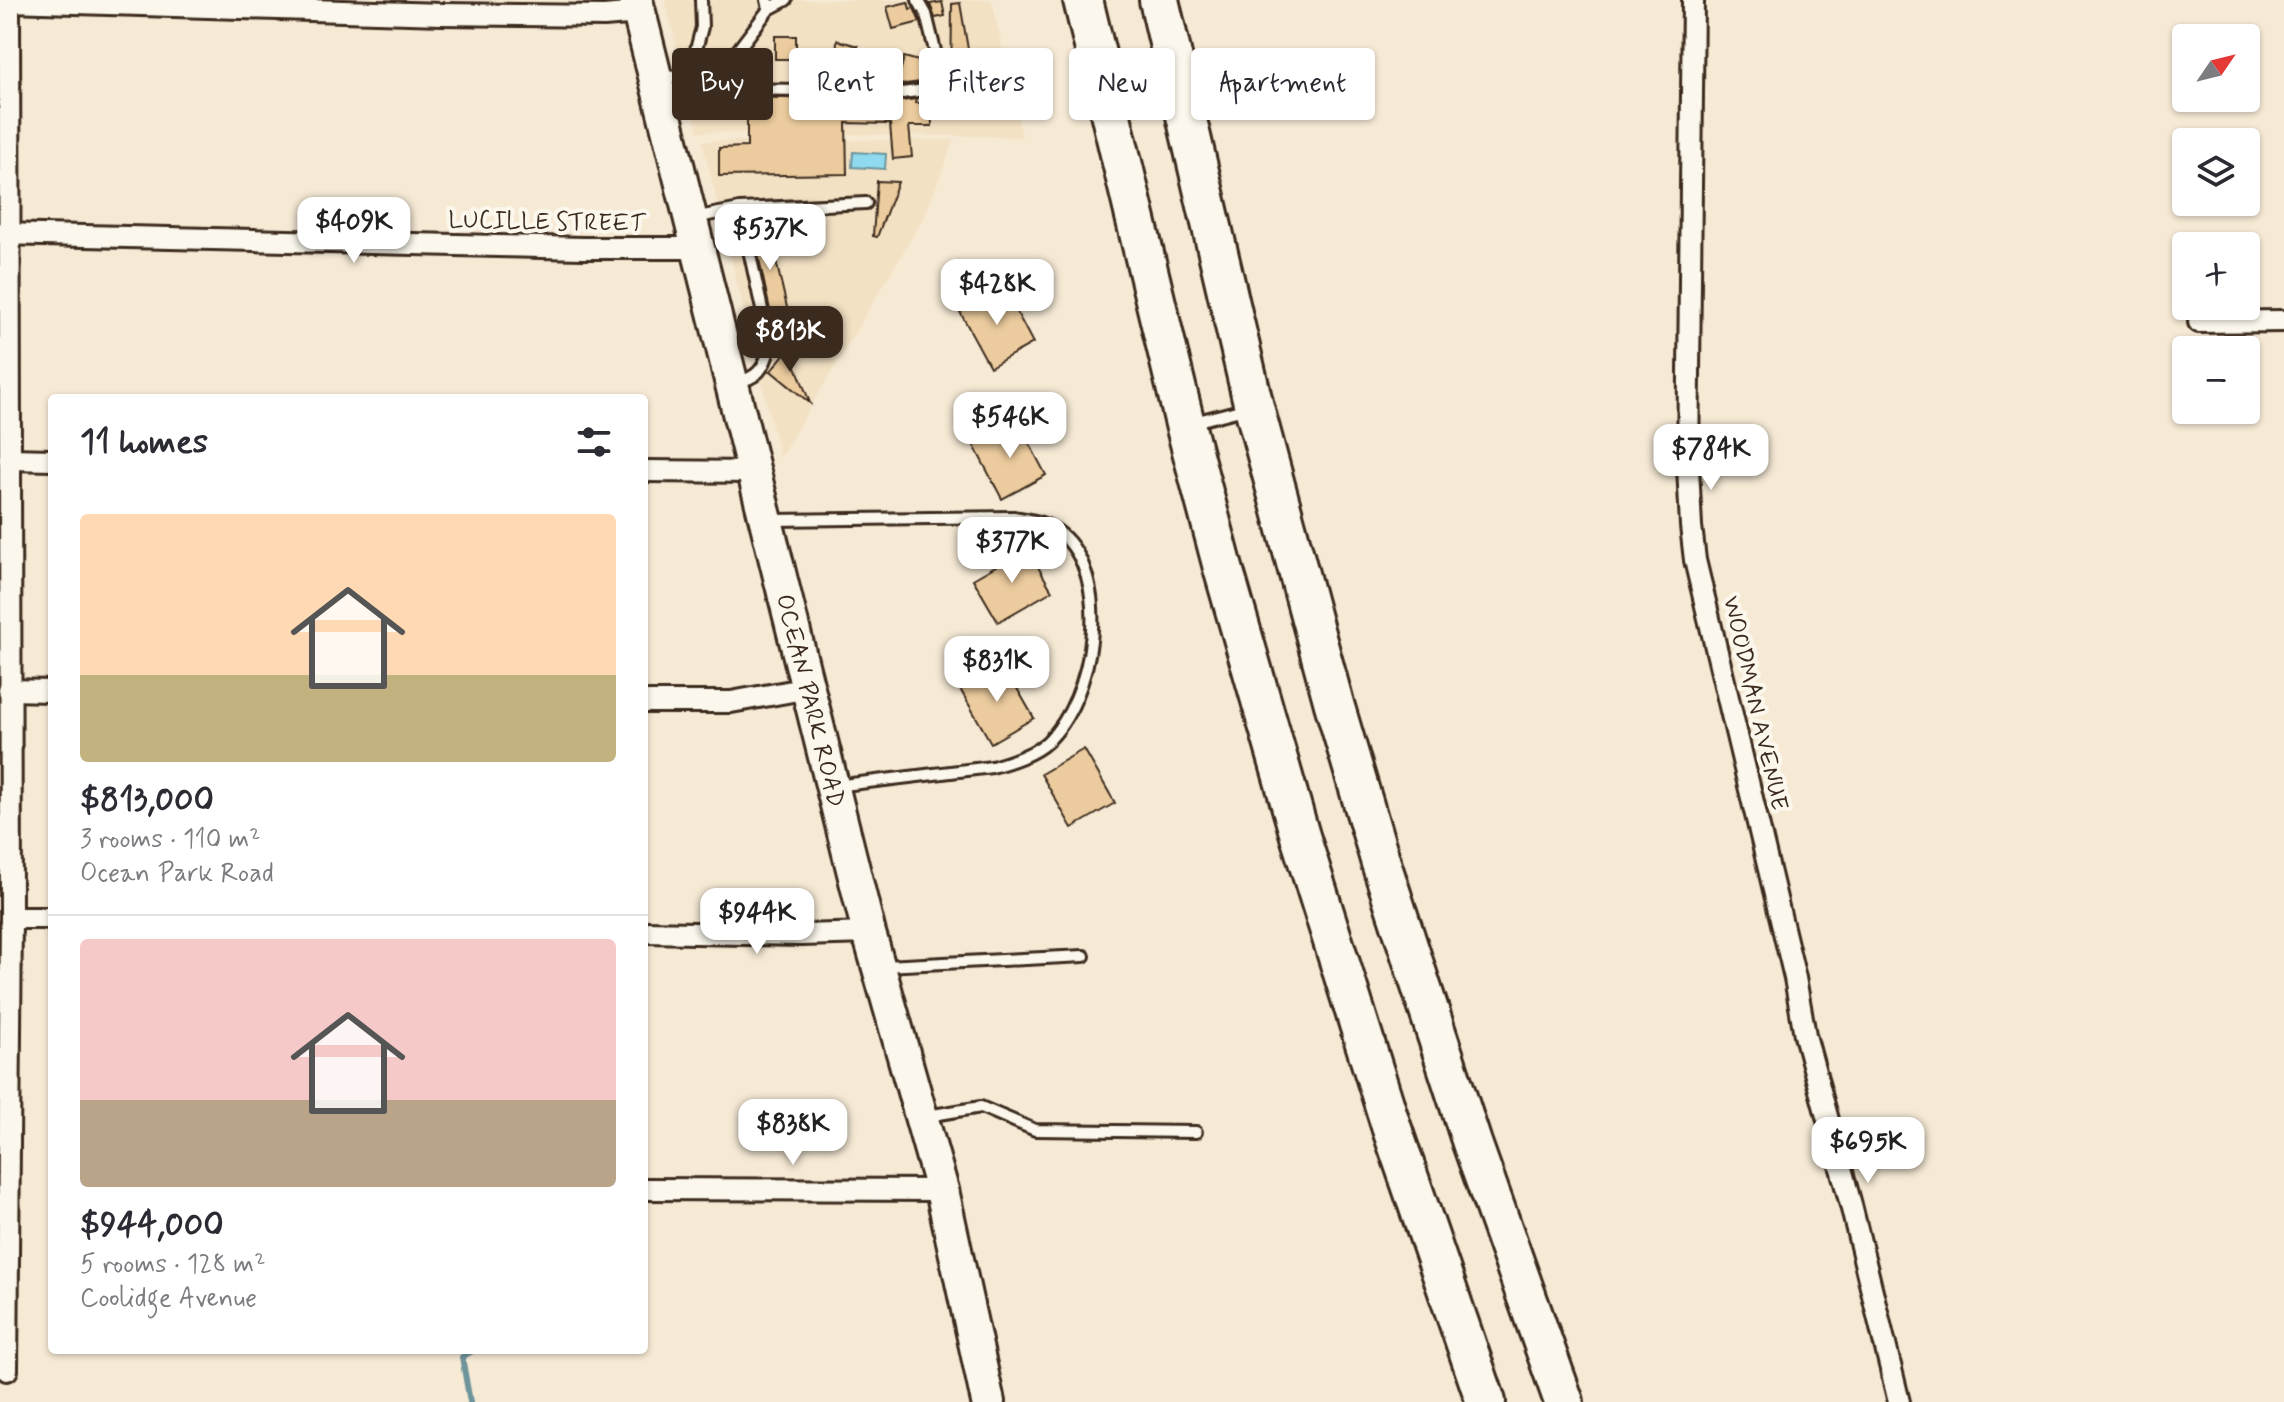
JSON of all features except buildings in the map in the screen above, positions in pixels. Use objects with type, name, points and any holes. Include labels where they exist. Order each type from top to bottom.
[{"type":"highway","points":[[1083,0],[1185,424],[1300,836],[1391,1126],[1486,1402]]},
{"type":"highway","points":[[1159,0],[1254,407],[1334,704],[1381,863],[1472,1143],[1564,1402]]},
{"type":"main road","name":"OCEAN PARK ROAD","points":[[637,7],[869,933],[942,1190],[988,1402]]},
{"type":"street","points":[[7,1370],[4,1085],[11,918],[5,234],[9,0],[604,16],[637,7]]},
{"type":"street","name":"WOODMAN AVENUE","points":[[1693,0],[1688,467],[1695,560],[1795,978],[1805,1035],[1899,1402]]},
{"type":"street","name":"LUCILLE STREET","points":[[5,234],[583,248],[695,233]]},
{"type":"street","points":[[2199,322],[2284,321]]},
{"type":"street","points":[[9,459],[48,460]]},
{"type":"street","points":[[648,471],[755,472]]},
{"type":"street","points":[[648,702],[731,702],[809,688]]},
{"type":"street","points":[[9,690],[48,691]]},
{"type":"street","points":[[11,918],[48,918]]},
{"type":"street","points":[[648,932],[869,933]]},
{"type":"street","points":[[648,1189],[942,1190]]},
{"type":"lane","points":[[696,48],[702,27],[701,0]]},
{"type":"lane","points":[[739,48],[768,4],[786,0]]},
{"type":"lane","points":[[773,89],[902,93],[925,90],[934,84],[937,76],[936,55],[926,14],[918,0]]},
{"type":"lane","points":[[656,77],[672,77]]},
{"type":"lane","points":[[695,233],[740,209],[866,203]]},
{"type":"lane","points":[[732,383],[748,381],[754,376],[768,356],[770,346],[740,209]]},
{"type":"lane","points":[[1185,424],[1254,407]]},
{"type":"lane","points":[[767,520],[1014,517],[1049,526],[1061,533],[1072,546],[1088,579],[1093,629],[1083,679],[1058,730],[1046,743],[992,767],[833,786]]},
{"type":"lane","points":[[879,966],[1084,956]]},
{"type":"lane","points":[[921,1117],[981,1107],[1035,1130],[1196,1132]]},
{"type":"shaded area","points":[[665,0],[992,0],[1003,48],[919,48],[919,120],[1018,120],[1022,137],[698,132],[695,120],[773,120],[773,48],[677,48]]},
{"type":"shaded area","points":[[954,140],[925,216],[780,458],[702,141]]},
{"type":"water","points":[[853,152],[886,154],[885,169],[852,167]]},
{"type":"waterway","points":[[467,1354],[462,1357],[470,1402]]}]
